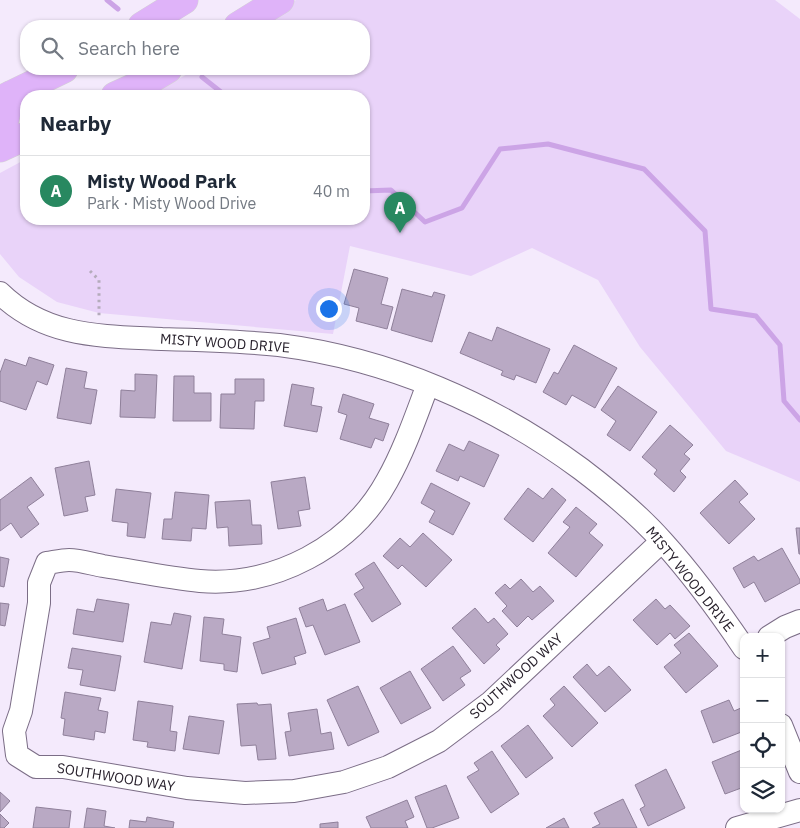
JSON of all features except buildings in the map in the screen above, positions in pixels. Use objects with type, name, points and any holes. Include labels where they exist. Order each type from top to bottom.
[{"type":"main road","points":[[152,20],[184,0]]},
{"type":"main road","points":[[248,20],[280,0]]},
{"type":"main road","points":[[21,90],[52,75]]},
{"type":"main road","points":[[128,90],[158,75]]},
{"type":"main road","points":[[0,131],[3,129],[5,98],[20,91]]},
{"type":"main road","points":[[0,148],[20,139]]},
{"type":"street","name":"MISTY WOOD DRIVE","points":[[2,301],[52,326],[72,332],[99,336],[231,341],[281,346],[358,361],[428,384],[487,410],[550,447],[602,485],[638,516],[662,541],[707,596],[740,642]]},
{"type":"street","name":"SOUTHWOOD WAY","points":[[428,384],[387,482],[373,503],[339,537],[320,551],[297,564],[250,579],[200,581],[70,560],[47,563],[40,583],[39,604],[21,711],[14,731],[18,755],[36,767],[63,767],[187,788],[245,793],[294,791],[344,782],[388,767],[439,741],[492,702],[662,541]]},
{"type":"street","points":[[775,633],[800,621]]},
{"type":"street","points":[[785,734],[800,772]]},
{"type":"street","points":[[737,828],[800,810]]},
{"type":"path","points":[[90,272],[99,280],[99,336]]},
{"type":"shaded area","points":[[296,0],[775,0],[800,19],[800,482],[726,451],[640,347],[598,280],[532,248],[471,276],[350,246],[333,334],[99,313],[57,302],[19,277],[0,254],[0,173],[20,162],[20,225],[370,225],[370,90],[157,90],[186,75],[370,75],[370,20],[267,20]]},
{"type":"waterway","points":[[107,0],[118,9]]},
{"type":"waterway","points":[[202,77],[218,90]]},
{"type":"waterway","points":[[370,191],[391,190],[425,222],[462,208],[500,149],[548,144],[644,169],[705,231],[711,309],[756,316],[780,345],[784,401],[800,420]]},
{"type":"place","name":"Misty Wood Park","points":[[400,233]]}]
